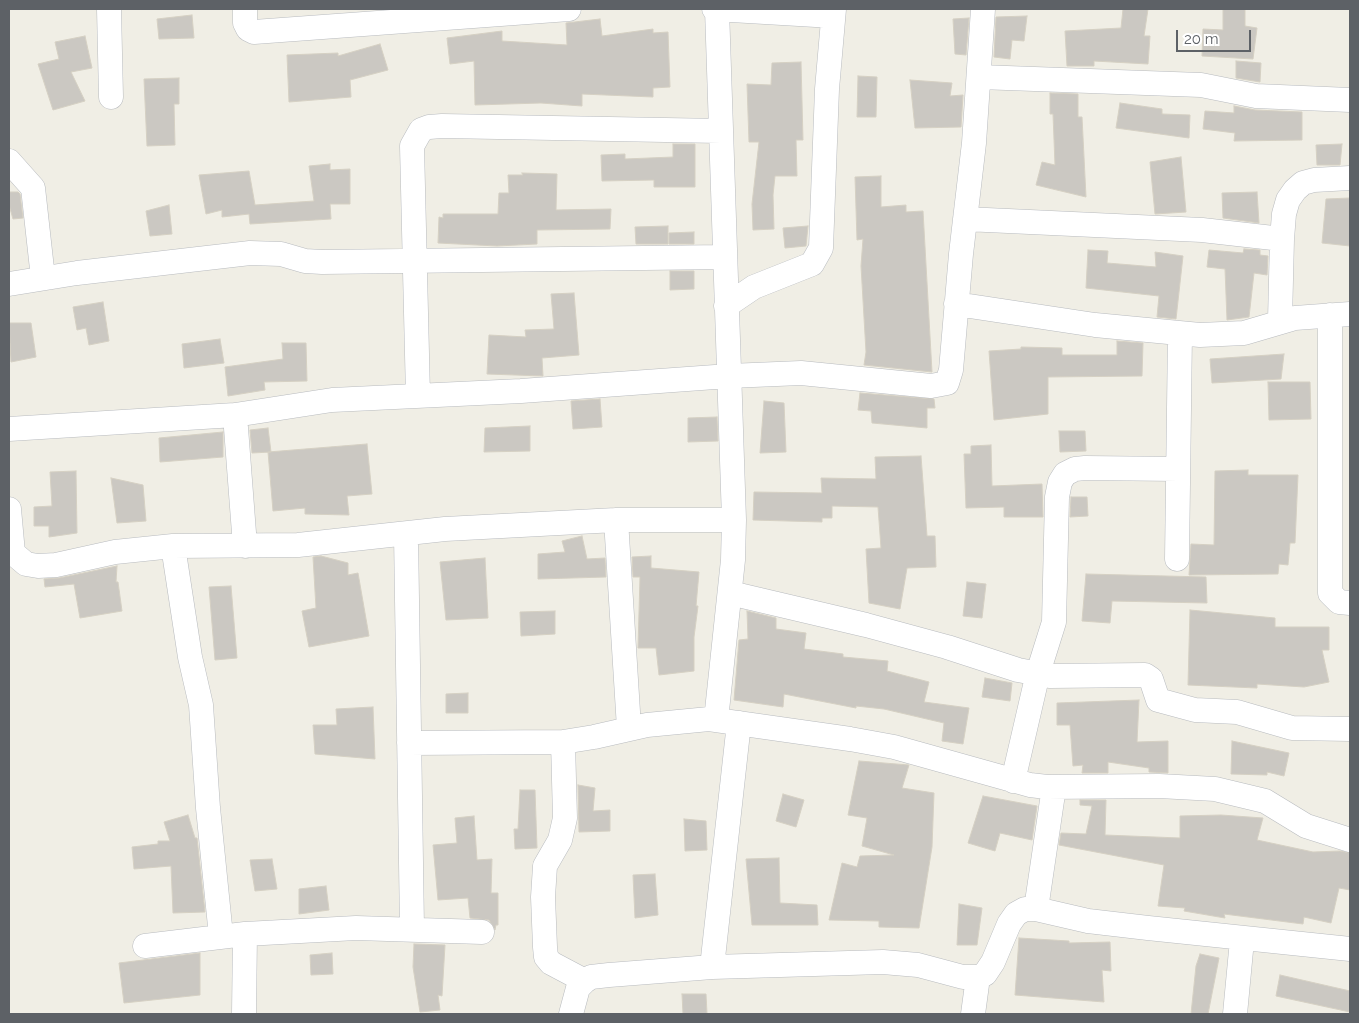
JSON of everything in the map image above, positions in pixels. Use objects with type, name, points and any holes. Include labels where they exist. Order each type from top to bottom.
[{"type":"street","points":[[109,9],[111,98]]},
{"type":"street","points":[[245,9],[245,23],[248,29],[254,32],[382,16],[569,9]]},
{"type":"street","points":[[712,967],[728,722],[730,593],[734,520],[724,257],[716,9],[834,12],[827,89],[821,248],[812,264],[754,287],[726,306]]},
{"type":"street","points":[[9,426],[235,415],[332,400],[521,392],[729,376],[802,373],[940,385],[947,383],[952,370],[956,304],[983,9]]},
{"type":"street","points":[[978,77],[1201,85],[1256,96],[1350,100]]},
{"type":"street","points":[[418,396],[412,146],[421,130],[429,126],[721,131]]},
{"type":"street","points":[[9,161],[33,188],[43,278]]},
{"type":"street","points":[[1280,320],[1282,239],[1284,214],[1288,200],[1303,183],[1314,180],[1350,178]]},
{"type":"street","points":[[965,219],[1202,230],[1282,239]]},
{"type":"street","points":[[9,284],[43,278],[250,253],[281,254],[305,261],[322,262],[724,257]]},
{"type":"street","points":[[956,304],[1095,325],[1180,333],[1244,333],[1280,320],[1340,315],[1330,593],[1339,602],[1350,603]]},
{"type":"street","points":[[1177,559],[1180,333]]},
{"type":"street","points":[[235,415],[245,546]]},
{"type":"street","points":[[1013,781],[1038,673],[1054,622],[1057,496],[1060,482],[1065,474],[1075,469],[1178,469]]},
{"type":"street","points":[[9,509],[13,553],[26,564],[38,566],[56,566],[115,552],[172,546],[298,545],[465,528],[616,520],[734,520]]},
{"type":"street","points":[[616,520],[629,728]]},
{"type":"street","points":[[406,534],[412,928]]},
{"type":"street","points":[[172,546],[190,657],[201,705],[208,808],[221,936]]},
{"type":"street","points":[[730,593],[866,625],[947,647],[1018,670],[1074,676],[1145,675],[1153,683],[1156,698],[1184,707],[1237,712],[1292,728],[1350,729]]},
{"type":"street","points":[[409,743],[563,742],[594,737],[629,728],[694,720],[728,722],[894,747],[1013,781],[1054,787],[1159,786],[1215,789],[1265,801],[1306,826],[1350,840]]},
{"type":"street","points":[[563,742],[565,818],[560,840],[546,866],[544,879],[545,947],[546,957],[551,963],[585,981]]},
{"type":"street","points":[[1036,909],[1054,787]]},
{"type":"street","points":[[571,1014],[578,988],[591,977],[712,967],[883,962],[918,965],[964,977],[978,977],[984,974],[993,962],[1009,924],[1016,914],[1025,909],[1036,909],[1088,920],[1242,940],[1350,949]]},
{"type":"street","points":[[145,946],[221,936],[356,928],[412,928],[482,932]]},
{"type":"street","points":[[244,1014],[246,934]]},
{"type":"street","points":[[1235,1014],[1242,940]]},
{"type":"street","points":[[973,1014],[978,977]]},
{"type":"building","points":[[1123,9],[1148,9],[1144,36],[1150,36],[1148,64],[1094,61],[1094,66],[1067,66],[1065,31],[1121,28]]},
{"type":"building","points":[[1223,9],[1245,9],[1245,26],[1257,28],[1253,59],[1202,56],[1203,29],[1223,30]]},
{"type":"building","points":[[192,15],[194,38],[159,39],[157,19]]},
{"type":"building","points":[[1027,16],[1024,41],[1012,40],[1010,59],[994,57],[996,17]]},
{"type":"building","points":[[969,18],[966,55],[955,54],[953,19]]},
{"type":"building","points":[[600,19],[602,36],[653,29],[653,33],[668,32],[670,87],[653,88],[653,97],[582,94],[582,106],[541,103],[475,105],[474,61],[450,64],[447,38],[502,31],[502,41],[567,45],[566,23]]},
{"type":"building","points":[[85,36],[92,68],[71,72],[85,101],[53,110],[38,64],[59,59],[55,42]]},
{"type":"building","points":[[380,44],[388,70],[350,80],[351,97],[289,102],[287,55],[338,53],[338,56]]},
{"type":"building","points":[[1236,61],[1261,63],[1260,82],[1236,78]]},
{"type":"building","points":[[801,62],[803,140],[796,140],[797,176],[775,176],[773,195],[774,229],[753,230],[752,204],[759,142],[749,142],[747,84],[771,85],[772,63]]},
{"type":"building","points":[[858,76],[877,77],[876,117],[857,117]]},
{"type":"building","points":[[179,78],[179,104],[174,104],[175,145],[147,146],[144,79]]},
{"type":"building","points":[[910,80],[952,83],[950,96],[963,95],[961,127],[915,128]]},
{"type":"building","points":[[1050,93],[1078,94],[1078,117],[1082,117],[1086,197],[1036,185],[1042,162],[1055,165],[1053,114],[1050,114]]},
{"type":"building","points":[[1120,103],[1162,109],[1162,114],[1190,115],[1189,138],[1116,128]]},
{"type":"building","points":[[1234,106],[1255,110],[1302,112],[1302,140],[1234,141],[1235,133],[1203,129],[1205,111],[1234,113]]},
{"type":"building","points":[[673,144],[695,144],[695,187],[654,187],[654,180],[602,181],[601,155],[625,154],[625,159],[673,157]]},
{"type":"building","points":[[1342,144],[1340,165],[1317,165],[1316,145]]},
{"type":"building","points":[[1181,157],[1186,212],[1155,214],[1150,162]]},
{"type":"building","points":[[330,164],[330,170],[350,169],[350,204],[330,204],[331,219],[250,224],[249,214],[222,217],[222,210],[206,214],[199,175],[249,171],[255,205],[314,201],[309,166]]},
{"type":"building","points":[[522,173],[557,174],[556,210],[611,209],[610,229],[537,230],[537,244],[497,246],[438,243],[439,217],[443,218],[443,214],[498,214],[499,193],[509,193],[508,175],[523,175]]},
{"type":"building","points":[[881,176],[881,207],[906,205],[906,212],[923,211],[932,372],[864,365],[866,352],[861,266],[863,239],[857,240],[855,177]]},
{"type":"building","points":[[9,192],[18,192],[20,194],[23,218],[13,219],[9,205]]},
{"type":"building","points":[[1257,192],[1259,223],[1223,218],[1222,193]]},
{"type":"building","points":[[1350,198],[1350,246],[1322,243],[1326,199]]},
{"type":"building","points":[[169,205],[172,234],[150,236],[146,211]]},
{"type":"building","points":[[668,226],[668,244],[636,244],[635,227]]},
{"type":"building","points":[[808,226],[806,246],[785,248],[783,228]]},
{"type":"building","points":[[694,232],[694,244],[669,244],[669,233]]},
{"type":"building","points":[[1244,249],[1260,250],[1260,255],[1268,256],[1267,275],[1254,273],[1249,317],[1227,320],[1225,269],[1207,267],[1209,250],[1243,253]]},
{"type":"building","points":[[1088,250],[1108,251],[1107,263],[1156,267],[1155,252],[1183,256],[1176,319],[1157,317],[1159,296],[1086,288]]},
{"type":"building","points":[[670,271],[694,271],[694,289],[670,290]]},
{"type":"building","points":[[574,293],[579,355],[542,358],[543,376],[487,374],[489,335],[526,337],[525,330],[554,329],[551,294]]},
{"type":"building","points":[[103,302],[109,341],[89,345],[86,328],[77,330],[73,307]]},
{"type":"building","points":[[9,323],[31,323],[36,357],[11,362]]},
{"type":"building","points":[[220,339],[224,363],[184,368],[182,344]]},
{"type":"building","points":[[1117,341],[1143,343],[1142,376],[1048,377],[1048,414],[994,420],[989,351],[1021,349],[1021,347],[1062,348],[1062,355],[1117,355]]},
{"type":"building","points":[[282,343],[306,343],[307,381],[264,382],[265,390],[228,396],[225,367],[283,359]]},
{"type":"building","points":[[1284,354],[1281,379],[1212,383],[1210,359]]},
{"type":"building","points":[[1268,382],[1310,382],[1311,419],[1269,420]]},
{"type":"building","points":[[860,393],[934,399],[935,408],[927,408],[927,428],[872,423],[871,411],[858,410]]},
{"type":"building","points":[[600,399],[602,427],[573,429],[571,401]]},
{"type":"building","points":[[764,401],[784,403],[786,452],[760,453]]},
{"type":"building","points":[[717,417],[718,441],[688,442],[688,418]]},
{"type":"building","points":[[530,426],[530,451],[484,452],[485,428]]},
{"type":"building","points":[[268,428],[271,452],[252,453],[250,430]]},
{"type":"building","points":[[1059,431],[1085,431],[1086,451],[1060,452]]},
{"type":"building","points":[[223,432],[223,457],[160,462],[159,438]]},
{"type":"building","points":[[367,444],[372,494],[347,496],[349,515],[305,514],[305,508],[273,511],[268,452]]},
{"type":"building","points":[[991,445],[992,486],[1042,484],[1043,517],[1004,517],[1004,507],[966,508],[964,454],[971,454],[971,446]]},
{"type":"building","points":[[921,456],[927,536],[935,536],[936,567],[907,568],[900,609],[869,603],[866,549],[881,548],[878,507],[832,506],[832,518],[822,518],[822,522],[753,520],[754,492],[822,493],[821,478],[876,479],[875,457]]},
{"type":"building","points":[[1248,470],[1248,475],[1298,475],[1295,543],[1290,543],[1288,565],[1279,564],[1278,574],[1189,575],[1191,544],[1214,545],[1215,471]]},
{"type":"building","points":[[76,471],[77,533],[49,537],[49,526],[34,526],[34,507],[52,506],[50,472]]},
{"type":"building","points":[[111,478],[143,485],[146,521],[117,523]]},
{"type":"building","points":[[1071,497],[1087,497],[1088,516],[1070,517]]},
{"type":"building","points":[[582,536],[587,559],[605,558],[606,577],[538,579],[538,554],[565,552],[562,541]]},
{"type":"building","points":[[321,556],[348,563],[348,575],[358,573],[369,636],[309,647],[302,611],[316,608],[313,557]]},
{"type":"building","points":[[651,556],[651,568],[699,572],[696,606],[698,606],[694,637],[694,671],[659,675],[656,648],[638,648],[640,577],[633,577],[632,557]]},
{"type":"building","points":[[485,558],[488,618],[446,620],[440,562]]},
{"type":"building","points":[[117,566],[116,582],[118,582],[122,611],[80,618],[74,584],[45,587],[44,579],[59,578]]},
{"type":"building","points":[[1086,574],[1206,577],[1207,603],[1112,601],[1110,623],[1082,621]]},
{"type":"building","points":[[967,582],[986,584],[982,618],[963,616]]},
{"type":"building","points":[[231,586],[237,658],[215,660],[209,587]]},
{"type":"building","points":[[1190,610],[1275,618],[1275,627],[1329,627],[1329,650],[1322,650],[1329,682],[1304,687],[1257,684],[1257,688],[1188,685]]},
{"type":"building","points":[[555,611],[555,634],[521,636],[520,612]]},
{"type":"building","points":[[747,611],[776,618],[776,629],[806,633],[804,649],[843,654],[843,657],[888,661],[887,671],[929,682],[924,702],[969,708],[963,744],[942,741],[944,723],[884,709],[856,706],[856,708],[784,694],[783,707],[734,700],[739,640],[748,639]]},
{"type":"building","points":[[985,678],[1012,683],[1010,701],[982,697]]},
{"type":"building","points":[[468,693],[468,713],[446,713],[446,694]]},
{"type":"building","points":[[1139,700],[1137,742],[1168,741],[1168,773],[1149,772],[1149,768],[1108,762],[1108,773],[1082,773],[1083,765],[1073,766],[1070,725],[1057,725],[1057,703]]},
{"type":"building","points":[[373,707],[375,759],[315,754],[313,725],[337,725],[336,709]]},
{"type":"building","points":[[1232,741],[1289,753],[1284,776],[1267,772],[1267,775],[1231,774]]},
{"type":"building","points":[[859,761],[909,765],[902,788],[934,793],[932,847],[919,928],[879,927],[879,921],[829,920],[842,863],[857,867],[860,856],[894,855],[862,846],[867,818],[848,815]]},
{"type":"building","points":[[578,785],[595,788],[593,811],[610,810],[610,831],[579,832]]},
{"type":"building","points":[[520,790],[535,790],[537,848],[515,849],[514,829],[518,829]]},
{"type":"building","points":[[783,794],[804,800],[796,827],[776,821]]},
{"type":"building","points":[[983,796],[1037,806],[1032,840],[1000,833],[995,851],[968,843]]},
{"type":"building","points":[[1080,800],[1106,800],[1105,835],[1180,838],[1180,816],[1221,815],[1263,818],[1257,840],[1313,852],[1340,851],[1350,853],[1350,890],[1339,888],[1331,923],[1304,917],[1303,924],[1224,914],[1225,918],[1184,911],[1185,908],[1158,906],[1164,865],[1059,845],[1061,833],[1086,834],[1092,806],[1080,805]]},
{"type":"building","points":[[188,815],[195,838],[197,838],[205,912],[173,913],[171,866],[134,869],[132,847],[158,844],[158,841],[170,841],[164,822]]},
{"type":"building","points":[[474,816],[477,860],[492,859],[491,893],[498,893],[498,925],[496,925],[495,930],[489,920],[470,918],[468,898],[438,900],[433,845],[457,843],[455,818]]},
{"type":"building","points":[[684,819],[706,821],[707,850],[685,851]]},
{"type":"building","points":[[779,858],[780,903],[817,905],[818,925],[752,925],[746,859]]},
{"type":"building","points":[[272,859],[277,889],[255,891],[250,860]]},
{"type":"building","points":[[655,874],[658,915],[635,918],[633,875]]},
{"type":"building","points":[[326,886],[329,910],[299,914],[299,889]]},
{"type":"building","points":[[959,904],[982,908],[977,945],[957,945]]},
{"type":"building","points":[[1019,938],[1069,941],[1069,943],[1110,942],[1111,971],[1102,970],[1104,1002],[1015,995]]},
{"type":"building","points":[[414,944],[445,945],[442,996],[438,995],[440,1010],[420,1012],[413,967]]},
{"type":"building","points":[[200,953],[200,995],[124,1003],[119,963]]},
{"type":"building","points":[[332,953],[333,974],[311,975],[310,955]]},
{"type":"building","points":[[1200,954],[1219,958],[1208,1014],[1191,1014],[1196,966]]},
{"type":"building","points":[[1280,975],[1350,991],[1350,1012],[1276,996]]},
{"type":"building","points":[[682,994],[706,994],[707,1014],[683,1014]]}]
